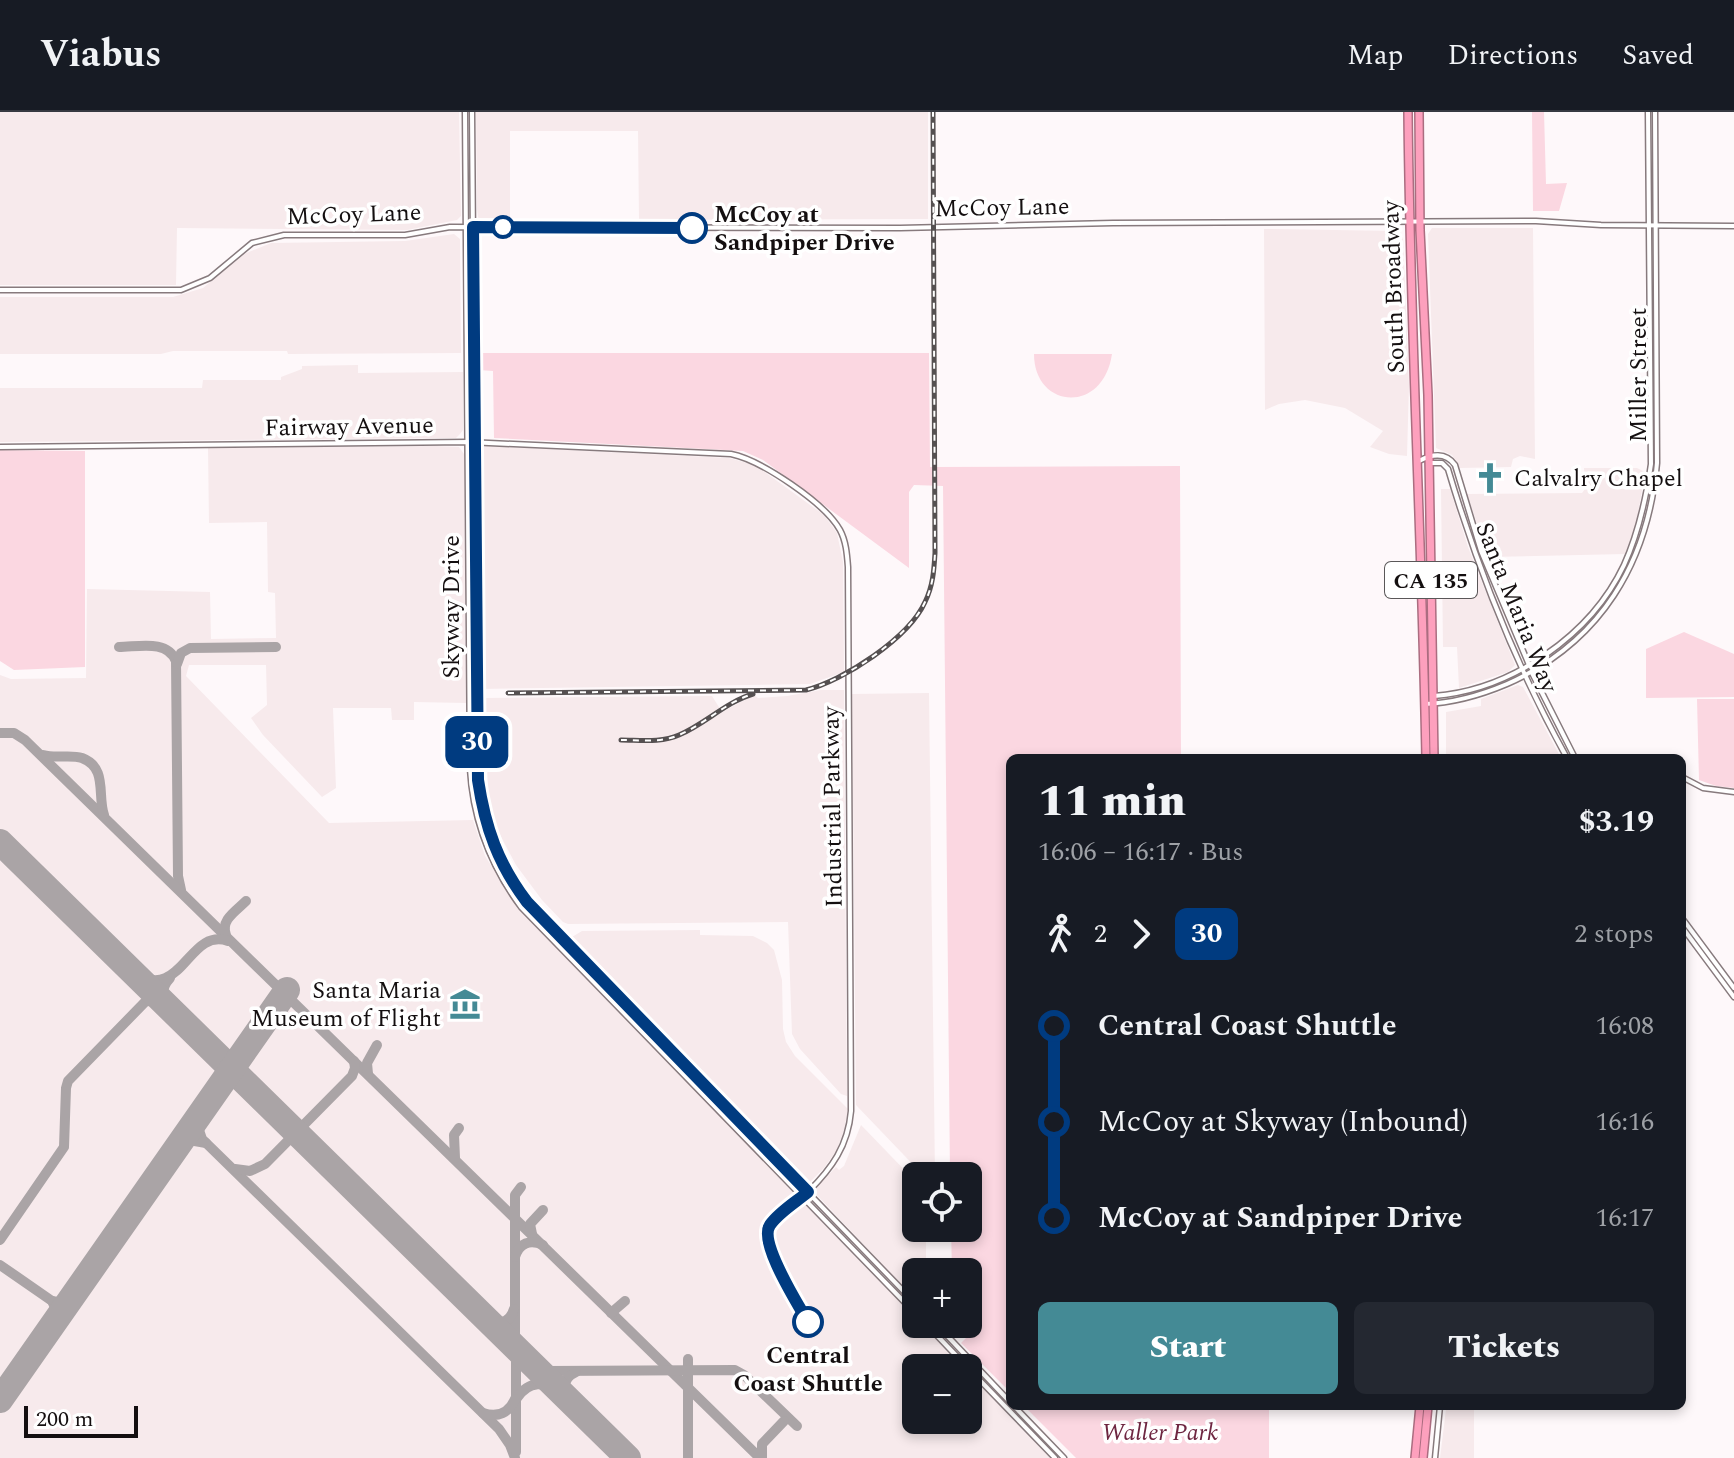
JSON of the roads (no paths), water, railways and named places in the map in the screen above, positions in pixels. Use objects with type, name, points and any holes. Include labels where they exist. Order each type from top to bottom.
[{"type":"highway","name":"South Broadway","points":[[1408,112],[1409,222],[1419,461]]},
{"type":"highway","name":"South Broadway","points":[[1419,112],[1420,222],[1430,459]]},
{"type":"highway","points":[[1408,126],[1419,126]]},
{"type":"highway","name":"CA 135","points":[[1426,754],[1430,459]]},
{"type":"highway","name":"CA 135","points":[[1419,461],[1434,754]]},
{"type":"highway","points":[[1415,1458],[1420,1410]]},
{"type":"highway","points":[[1423,1458],[1428,1410]]},
{"type":"street","name":"Skyway Drive","points":[[465,112],[478,780],[483,814],[494,850],[512,883],[527,902],[902,1289]]},
{"type":"street","name":"Skyway Drive","points":[[472,112],[471,789],[480,830],[496,869],[521,907],[902,1300]]},
{"type":"street","name":"Miller Street","points":[[1429,700],[1473,689],[1521,669],[1560,644],[1589,616],[1623,568],[1637,532],[1651,464],[1648,112]]},
{"type":"street","name":"Miller Street","points":[[1429,700],[1476,695],[1532,672],[1562,652],[1593,622],[1629,570],[1644,534],[1651,512],[1657,463],[1655,112]]},
{"type":"street","name":"McCoy Lane","points":[[0,290],[181,290],[210,278],[242,249],[267,237],[410,235],[439,228],[466,227],[900,228],[1409,222],[1734,226]]},
{"type":"street","name":"Fairway Avenue","points":[[0,447],[471,442],[745,457]]},
{"type":"street","name":"Santa Maria Way","points":[[1430,459],[1445,456],[1455,465],[1481,551],[1532,672],[1573,754]]},
{"type":"street","name":"Industrial Parkway","points":[[745,457],[775,474],[825,512],[839,529],[846,547],[851,1111],[847,1136],[837,1159],[808,1192]]},
{"type":"street","points":[[1419,461],[1430,459]]},
{"type":"street","name":"Santa Maria Way","points":[[1430,459],[1448,469],[1468,538],[1521,669],[1565,754]]},
{"type":"street","points":[[1686,779],[1703,788],[1734,792]]},
{"type":"street","points":[[1686,923],[1734,988]]},
{"type":"street","points":[[1686,932],[1734,997]]},
{"type":"street","points":[[939,1338],[955,1354]]},
{"type":"street","points":[[949,1338],[1006,1398]]},
{"type":"street","points":[[982,1382],[1006,1407]]},
{"type":"street","points":[[1009,1410],[1055,1458]]},
{"type":"street","points":[[1018,1410],[1064,1458]]},
{"type":"street","points":[[1435,1458],[1440,1410]]},
{"type":"railway","points":[[508,693],[806,690],[856,668],[890,643],[917,616],[930,590],[935,553],[933,112]]},
{"type":"railway","points":[[621,740],[672,738],[753,694]]},
{"type":"place","name":"McCoy at Sandpiper Drive","points":[[692,228]]},
{"type":"place","name":"Calvalry Chapel","points":[[1490,478]]},
{"type":"place","name":"Santa Maria Museum of Flight","points":[[465,1004]]},
{"type":"place","name":"Central Coast Shuttle","points":[[808,1322]]},
{"type":"park label","name":"Waller Park","points":[[1160,1432]]}]
